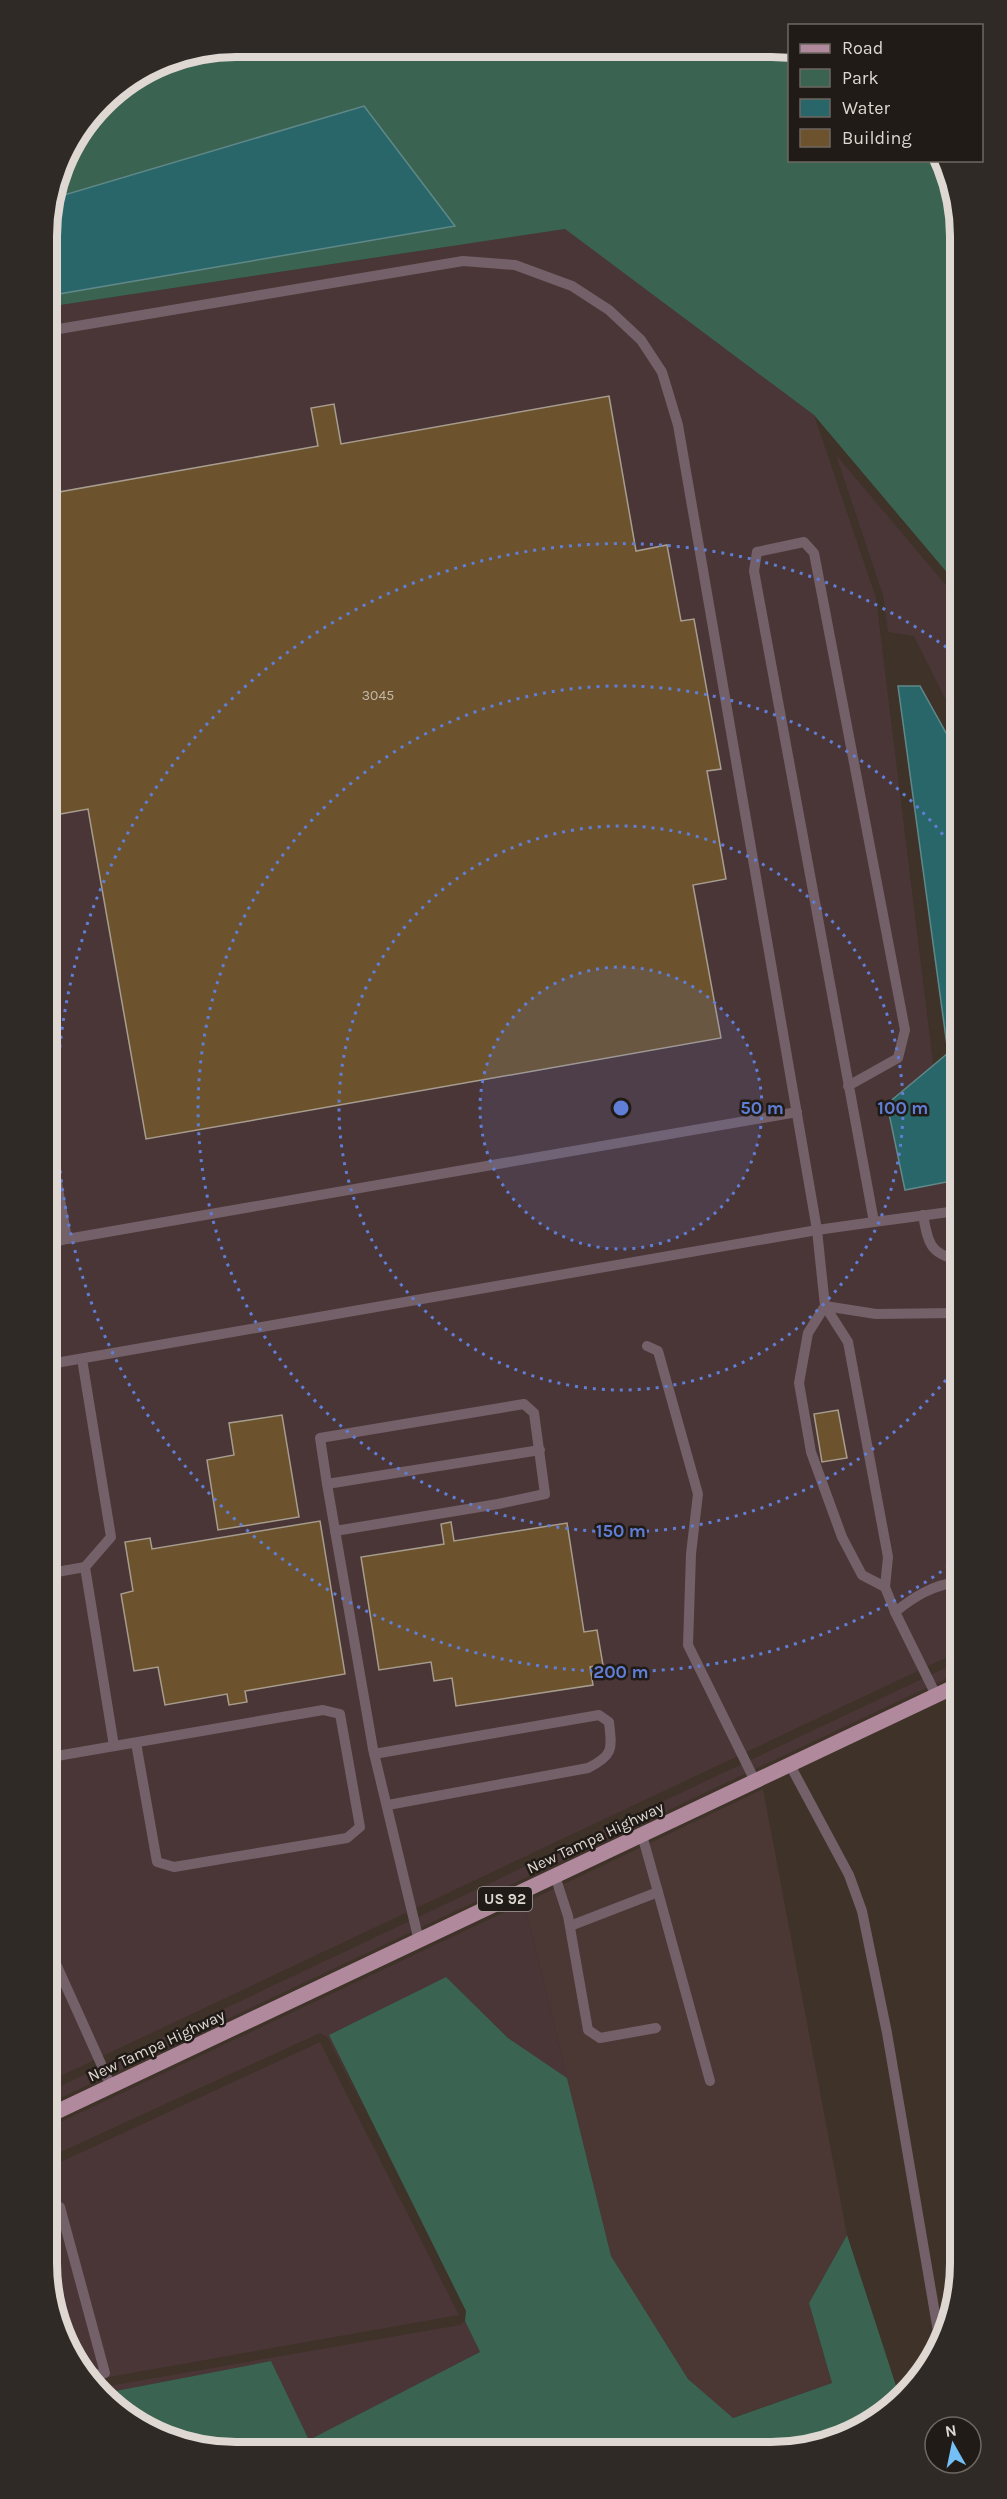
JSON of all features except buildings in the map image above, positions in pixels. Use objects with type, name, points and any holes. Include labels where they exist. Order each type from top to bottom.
[{"type":"main road","name":"New Tampa Highway","points":[[57,2112],[950,1688]]},
{"type":"lane","points":[[57,329],[464,261],[515,265],[572,286],[609,310],[641,340],[662,372],[678,425],[817,1230],[825,1306],[848,1342],[888,1557],[885,1587],[936,1695]]},
{"type":"lane","points":[[848,1086],[897,1058],[904,1030],[814,553],[804,542],[757,552],[754,571],[848,1086],[874,1221]]},
{"type":"lane","points":[[57,1241],[797,1112]]},
{"type":"lane","points":[[57,1183],[67,1239]]},
{"type":"lane","points":[[57,1363],[817,1230],[950,1212]]},
{"type":"lane","points":[[923,1215],[931,1246],[938,1254],[950,1258]]},
{"type":"lane","points":[[825,1306],[876,1314],[950,1313]]},
{"type":"lane","points":[[825,1306],[808,1333],[799,1383],[811,1452],[842,1537],[862,1575],[885,1587]]},
{"type":"lane","points":[[647,1346],[658,1351],[698,1494],[691,1554],[687,1645],[755,1781]]},
{"type":"lane","points":[[57,1572],[85,1567],[111,1537],[82,1359]]},
{"type":"lane","points":[[335,1531],[545,1494],[534,1413],[524,1404],[320,1438],[335,1531],[374,1754],[419,1941]]},
{"type":"lane","points":[[327,1484],[540,1450]]},
{"type":"lane","points":[[85,1567],[114,1746]]},
{"type":"lane","points":[[895,1612],[917,1594],[950,1583]]},
{"type":"lane","points":[[57,1756],[323,1710],[340,1714],[360,1827],[347,1838],[174,1867],[157,1862],[136,1743]]},
{"type":"lane","points":[[374,1754],[599,1715],[609,1722],[612,1748],[604,1760],[588,1768],[388,1805]]},
{"type":"lane","points":[[790,1765],[849,1875],[862,1911],[883,2012],[938,2329]]},
{"type":"lane","points":[[642,1835],[710,2080]]},
{"type":"lane","points":[[555,1876],[570,1926],[588,2030],[600,2038],[656,2028]]},
{"type":"lane","points":[[570,1926],[658,1892]]},
{"type":"lane","points":[[57,1966],[111,2086]]},
{"type":"lane","points":[[57,2207],[60,2207],[105,2373],[96,2375]]},
{"type":"shaded area","points":[[565,229],[814,415],[876,598],[950,1194],[950,1656],[57,2078],[57,305]]},
{"type":"shaded area","points":[[836,455],[950,590],[950,708],[914,636],[888,632],[883,595]]},
{"type":"shaded area","points":[[950,1666],[950,1677],[57,2100],[57,2088]]},
{"type":"shaded area","points":[[763,1789],[847,2235],[809,2303],[832,2383],[732,2418],[688,2379],[611,2256],[524,1903]]},
{"type":"shaded area","points":[[524,1903],[567,2078],[508,2038],[446,1977],[329,2035],[370,2122],[328,2038],[320,2033],[57,2154],[57,2124]]},
{"type":"shaded area","points":[[320,2042],[459,2315],[100,2379],[81,2353],[63,2310],[57,2263],[57,2164]]},
{"type":"shaded area","points":[[465,2321],[480,2352],[309,2440],[271,2361],[111,2392],[106,2386],[460,2325]]},
{"type":"green space","points":[[236,57],[788,58],[788,162],[934,162],[941,178],[950,236],[950,576],[814,415],[565,229],[57,305],[57,224],[63,189],[75,157],[94,127],[118,101],[146,81],[178,66],[201,60]]},
{"type":"green space","points":[[446,1977],[508,2038],[567,2078],[611,2256],[688,2379],[733,2418],[832,2383],[809,2303],[847,2235],[898,2390],[871,2412],[829,2433],[771,2442],[224,2442],[178,2433],[146,2418],[111,2392],[271,2361],[309,2440],[480,2352],[465,2321],[466,2311],[329,2035]]},
{"type":"water","points":[[364,106],[455,226],[57,294],[57,224],[62,196]]},
{"type":"water","points":[[898,686],[920,686],[950,740],[950,1181],[905,1190],[887,1104],[948,1053]]}]
